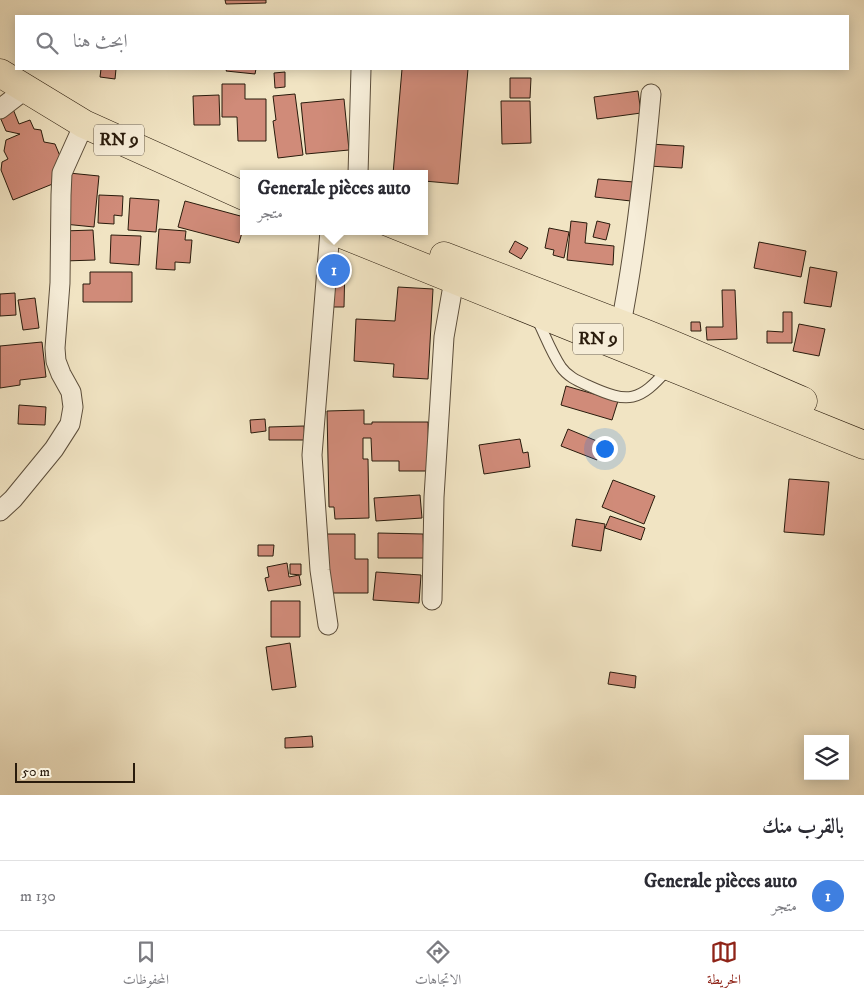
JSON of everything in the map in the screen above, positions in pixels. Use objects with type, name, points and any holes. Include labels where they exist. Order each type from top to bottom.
[{"type":"highway","points":[[0,51],[15,61]]},
{"type":"highway","name":"RN 9","points":[[0,73],[26,79],[187,153],[240,173]]},
{"type":"highway","name":"RN 9","points":[[26,79],[84,124],[240,194]]},
{"type":"highway","name":"RN 9","points":[[342,235],[864,445]]},
{"type":"highway","name":"RN 9","points":[[393,235],[621,324],[746,375],[864,427]]},
{"type":"street","points":[[358,170],[361,70]]},
{"type":"street","points":[[0,109],[26,79]]},
{"type":"street","points":[[621,324],[641,204],[651,94]]},
{"type":"street","points":[[0,511],[13,499],[54,449],[70,424],[73,407],[71,392],[56,362],[55,348],[60,283],[60,195],[62,172],[84,124]]},
{"type":"street","points":[[328,624],[320,570],[312,455],[332,235]]},
{"type":"street","points":[[432,600],[434,497],[444,337],[454,280]]},
{"type":"lane","points":[[535,313],[561,368],[572,378],[602,392],[620,398],[632,397],[644,392],[655,384],[669,367]]},
{"type":"building","points":[[225,0],[266,0],[266,3],[226,4]]},
{"type":"building","points":[[101,70],[116,70],[115,79],[100,77]]},
{"type":"building","points":[[226,70],[256,70],[255,74]]},
{"type":"building","points":[[402,70],[468,70],[458,184],[428,181],[428,170],[393,170]]},
{"type":"building","points":[[285,72],[285,87],[275,88],[274,73]]},
{"type":"building","points":[[510,78],[531,78],[530,98],[510,98]]},
{"type":"building","points":[[222,84],[245,84],[245,99],[266,99],[266,141],[238,141],[237,117],[222,117]]},
{"type":"building","points":[[638,91],[641,113],[597,119],[594,97]]},
{"type":"building","points":[[295,94],[303,155],[278,158],[273,121],[276,120],[273,96]]},
{"type":"building","points":[[219,95],[220,125],[194,125],[193,96]]},
{"type":"building","points":[[344,99],[349,150],[306,154],[301,103]]},
{"type":"building","points":[[501,101],[530,101],[531,143],[502,144]]},
{"type":"building","points":[[13,109],[19,124],[30,120],[34,129],[41,130],[44,142],[55,144],[60,156],[55,183],[13,200],[1,170],[2,162],[8,159],[4,151],[6,140],[20,134],[6,131],[0,117]]},
{"type":"building","points":[[650,144],[684,146],[682,168],[649,166]]},
{"type":"building","points":[[69,173],[99,176],[94,227],[64,224]]},
{"type":"building","points":[[598,179],[634,182],[631,201],[595,197]]},
{"type":"building","points":[[99,195],[123,196],[122,216],[114,215],[114,224],[98,223]]},
{"type":"building","points":[[130,198],[159,200],[156,232],[128,230]]},
{"type":"building","points":[[185,201],[240,216],[241,235],[239,243],[178,227]]},
{"type":"building","points":[[571,221],[587,223],[585,243],[614,246],[613,265],[567,260]]},
{"type":"building","points":[[597,221],[610,224],[606,240],[593,237]]},
{"type":"building","points":[[549,228],[569,232],[564,258],[553,255],[554,250],[545,248]]},
{"type":"building","points":[[159,229],[186,231],[185,240],[192,240],[190,263],[175,262],[175,270],[156,269]]},
{"type":"building","points":[[93,230],[95,260],[64,261],[63,231]]},
{"type":"building","points":[[111,235],[141,236],[139,265],[110,263]]},
{"type":"building","points":[[515,241],[528,248],[521,259],[509,252]]},
{"type":"building","points":[[759,242],[806,251],[801,277],[754,268]]},
{"type":"building","points":[[333,261],[345,262],[344,307],[332,307]]},
{"type":"building","points":[[810,267],[837,272],[831,307],[804,303]]},
{"type":"building","points":[[90,272],[132,272],[132,302],[83,302],[83,284],[90,284]]},
{"type":"building","points":[[398,287],[433,289],[428,379],[393,377],[394,364],[354,361],[356,319],[395,321]]},
{"type":"building","points":[[722,290],[735,290],[737,339],[707,340],[706,327],[723,327]]},
{"type":"building","points":[[15,293],[16,315],[0,316],[0,294]]},
{"type":"building","points":[[35,298],[39,328],[23,330],[18,300]]},
{"type":"building","points":[[783,312],[792,312],[792,343],[767,343],[767,331],[783,332]]},
{"type":"building","points":[[691,322],[700,322],[701,331],[691,331]]},
{"type":"building","points":[[799,324],[825,329],[819,356],[793,351]]},
{"type":"building","points":[[42,342],[46,377],[20,380],[20,385],[0,388],[0,346]]},
{"type":"building","points":[[566,386],[618,401],[612,420],[561,405]]},
{"type":"building","points":[[19,405],[46,407],[45,425],[18,424]]},
{"type":"building","points":[[364,410],[364,424],[372,424],[372,422],[428,422],[429,471],[399,471],[399,461],[372,461],[371,438],[363,438],[363,459],[368,459],[369,518],[335,519],[334,507],[329,507],[327,411]]},
{"type":"building","points":[[265,419],[266,431],[251,433],[250,420]]},
{"type":"building","points":[[304,426],[305,440],[269,440],[269,427]]},
{"type":"building","points":[[568,429],[604,444],[597,460],[561,446]]},
{"type":"building","points":[[520,439],[523,453],[528,452],[530,467],[484,474],[479,445]]},
{"type":"building","points":[[789,479],[829,482],[824,535],[784,532]]},
{"type":"building","points":[[613,480],[655,496],[644,524],[602,507]]},
{"type":"building","points":[[420,495],[422,518],[376,521],[374,498]]},
{"type":"building","points":[[610,516],[645,528],[641,540],[605,528]]},
{"type":"building","points":[[576,519],[605,524],[601,551],[572,546]]},
{"type":"building","points":[[378,533],[423,534],[424,558],[378,558]]},
{"type":"building","points":[[327,534],[355,534],[355,559],[368,559],[368,593],[328,593]]},
{"type":"building","points":[[258,545],[274,545],[273,556],[258,556]]},
{"type":"building","points":[[287,563],[289,577],[299,575],[301,585],[268,591],[265,578],[269,577],[267,567]]},
{"type":"building","points":[[290,564],[301,564],[301,575],[290,574]]},
{"type":"building","points":[[376,572],[421,575],[419,603],[373,600]]},
{"type":"building","points":[[271,601],[300,601],[300,637],[271,637]]},
{"type":"building","points":[[290,643],[296,687],[272,690],[266,647]]},
{"type":"building","points":[[610,672],[636,676],[635,688],[608,684]]},
{"type":"building","points":[[312,736],[313,747],[285,748],[285,738]]},
{"type":"place","name":"Generale pièces auto","points":[[334,270]]}]
